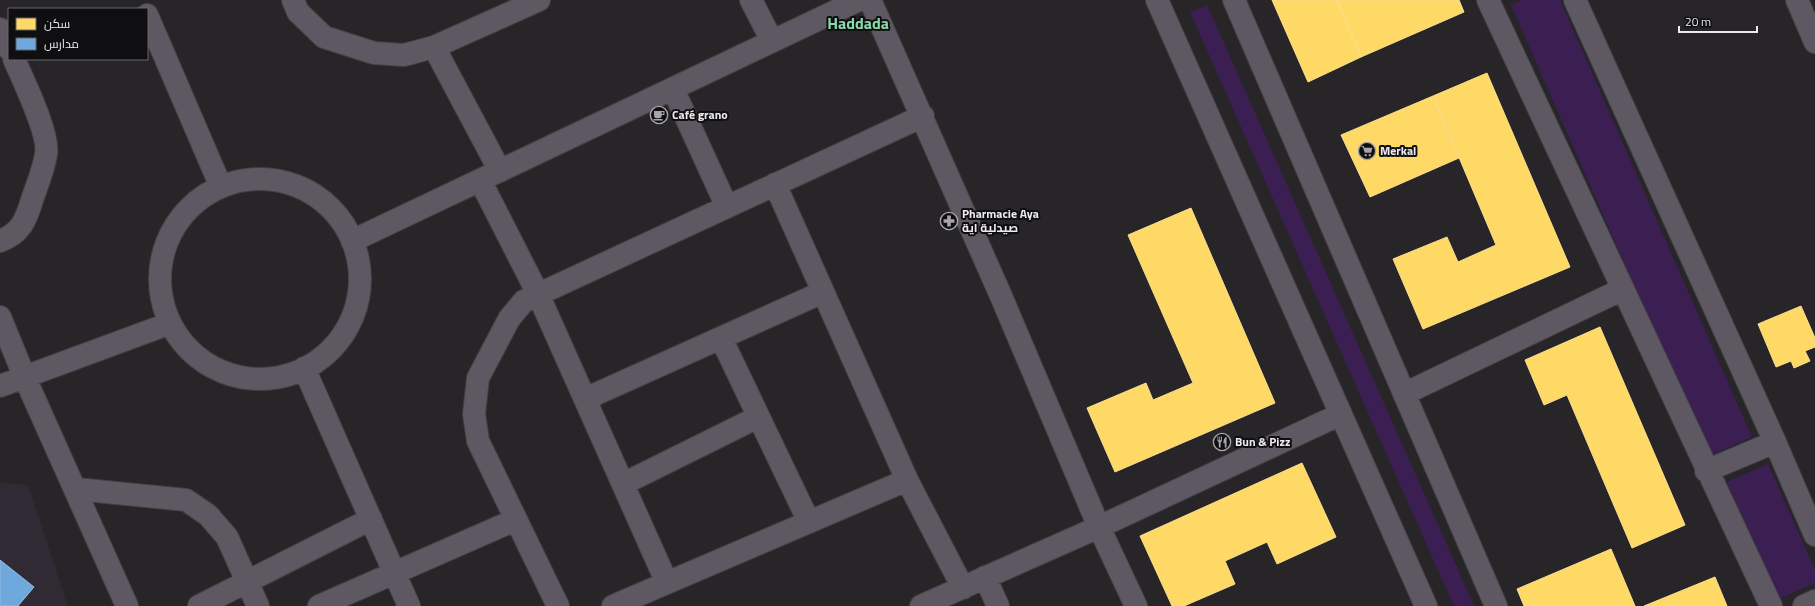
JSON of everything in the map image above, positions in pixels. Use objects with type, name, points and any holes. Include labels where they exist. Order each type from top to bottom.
[{"type":"street","points":[[293,0],[298,12],[324,38],[374,53],[404,56],[434,47],[539,0]]},
{"type":"street","points":[[751,0],[772,41]]},
{"type":"street","points":[[352,241],[859,0]]},
{"type":"street","points":[[870,0],[923,116],[1099,527],[1136,606]]},
{"type":"street","points":[[1157,0],[1426,606]]},
{"type":"street","points":[[1234,0],[1496,606]]},
{"type":"street","points":[[1488,0],[1706,471],[1771,606]]},
{"type":"street","points":[[1575,0],[1775,442],[1815,535]]},
{"type":"street","points":[[1797,0],[1815,42]]},
{"type":"street","points":[[148,17],[221,187]]},
{"type":"street","points":[[0,29],[8,47]]},
{"type":"street","points":[[434,47],[500,171]]},
{"type":"street","points":[[0,241],[10,237],[25,221],[47,152],[42,127],[14,60]]},
{"type":"street","points":[[673,89],[727,206]]},
{"type":"street","points":[[558,606],[478,441],[474,414],[478,378],[509,320],[524,301],[538,294],[923,116]]},
{"type":"street","points":[[246,179],[282,180],[320,198],[345,223],[352,241],[360,260],[360,295],[348,328],[318,362],[286,376],[251,380],[223,373],[192,355],[168,324],[160,299],[159,264],[171,230],[185,210],[213,189],[246,179]]},
{"type":"street","points":[[480,180],[538,294],[667,583]]},
{"type":"street","points":[[775,184],[907,480],[963,588]]},
{"type":"street","points":[[1404,394],[1623,289]]},
{"type":"street","points":[[585,399],[823,292]]},
{"type":"street","points":[[0,317],[25,378],[76,489],[127,606]]},
{"type":"street","points":[[0,386],[168,324]]},
{"type":"street","points":[[721,338],[809,522]]},
{"type":"street","points":[[304,368],[409,606]]},
{"type":"street","points":[[921,606],[1099,527],[1341,414]]},
{"type":"street","points":[[623,484],[758,417]]},
{"type":"street","points":[[1706,471],[1775,442]]},
{"type":"street","points":[[613,606],[907,480]]},
{"type":"street","points":[[76,489],[186,500],[208,515],[227,538],[258,606]]},
{"type":"street","points":[[199,606],[371,519]]},
{"type":"street","points":[[319,606],[395,574],[515,520]]},
{"type":"street","points":[[985,578],[998,606]]},
{"type":"street","points":[[1804,606],[1815,601]]},
{"type":"shaded area","points":[[1523,0],[1560,0],[1752,437],[1709,456],[1511,5]]},
{"type":"shaded area","points":[[1207,5],[1474,606],[1454,606],[1190,12]]},
{"type":"shaded area","points":[[1768,464],[1815,570],[1815,583],[1779,599],[1727,482]]},
{"type":"shaded area","points":[[0,482],[28,485],[68,606],[0,606]]},
{"type":"building: سكن","points":[[1272,0],[1337,0],[1361,57],[1308,82]]},
{"type":"building: سكن","points":[[1337,0],[1459,0],[1464,12],[1361,57]]},
{"type":"building: سكن","points":[[1487,73],[1570,267],[1423,329],[1393,259],[1447,237],[1458,262],[1496,245],[1433,96]]},
{"type":"building: سكن","points":[[1433,96],[1459,158],[1370,197],[1341,135]]},
{"type":"building: سكن","points":[[1191,208],[1275,403],[1115,472],[1087,408],[1146,383],[1153,400],[1193,383],[1128,235]]},
{"type":"building: سكن","points":[[1801,306],[1815,338],[1815,347],[1805,351],[1810,361],[1794,368],[1791,361],[1776,367],[1758,324]]},
{"type":"building: سكن","points":[[1600,327],[1685,525],[1632,548],[1567,395],[1544,405],[1525,360]]},
{"type":"building: سكن","points":[[1302,463],[1336,537],[1277,564],[1267,542],[1225,561],[1235,584],[1184,606],[1172,606],[1140,536]]},
{"type":"building: سكن","points":[[1611,549],[1635,606],[1524,606],[1517,589]]},
{"type":"building: سكن","points":[[1715,577],[1727,606],[1644,606]]},
{"type":"building: مدارس","points":[[0,560],[34,587],[18,606],[0,606]]},
{"type":"place","name":"Café grano","points":[[659,115]]},
{"type":"place","name":"Merkal","points":[[1367,151]]},
{"type":"place","name":"Pharmacie Aya صيدلية اية","points":[[949,221]]},
{"type":"place","name":"Bun & Pizz","points":[[1222,442]]},
{"type":"district","name":"Haddada","points":[[858,23]]}]
